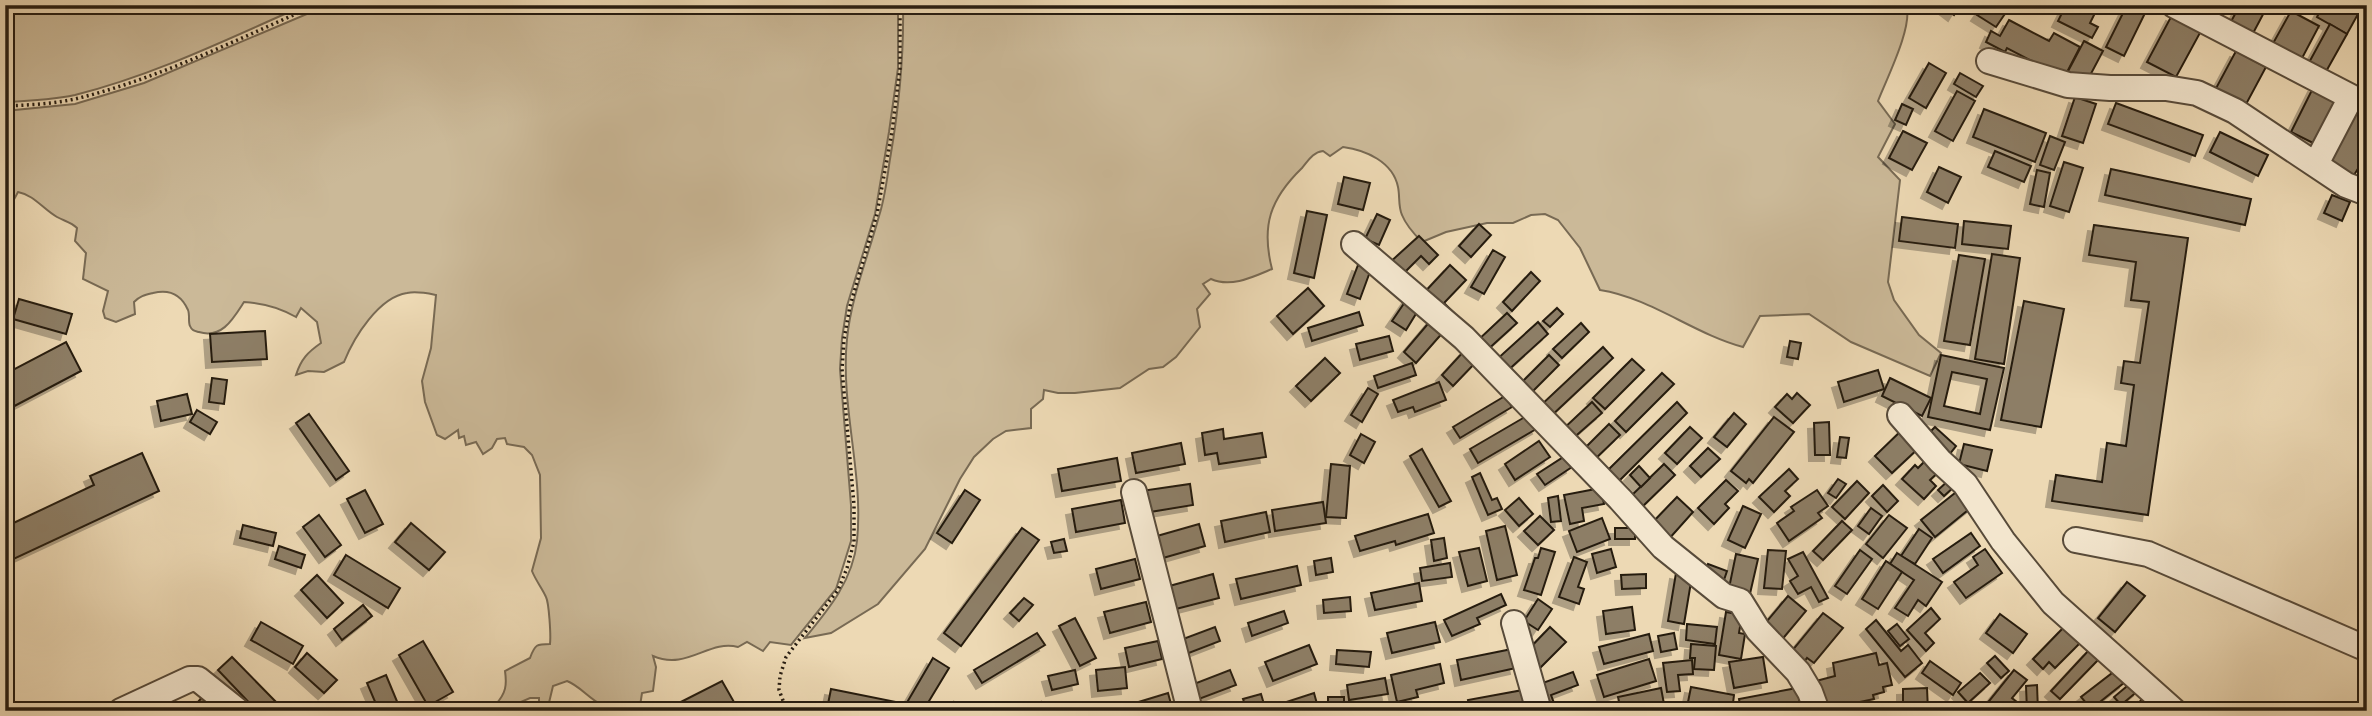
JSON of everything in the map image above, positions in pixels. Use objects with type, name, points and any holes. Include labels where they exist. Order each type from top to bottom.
[{"type":"street","points":[[2174,5],[2351,97],[2316,164]]},
{"type":"street","points":[[1989,61],[2068,85],[2166,88],[2197,93],[2235,111],[2346,185],[2367,193]]},
{"type":"street","points":[[1354,244],[1464,338],[1663,547],[1724,596],[1740,601],[1758,630],[1798,672],[1810,692],[1816,711]]},
{"type":"street","points":[[1900,415],[1940,461],[1965,484],[2003,541],[2053,603],[2174,711]]},
{"type":"street","points":[[1135,492],[1190,711]]},
{"type":"street","points":[[2076,540],[2148,554],[2367,649]]},
{"type":"street","points":[[1514,623],[1539,711]]},
{"type":"street","points":[[121,711],[190,679],[198,679],[238,711]]},
{"type":"path","points":[[5,106],[74,99],[133,81],[316,5]]},
{"type":"path","points":[[787,711],[779,690],[786,657],[838,590],[854,542],[854,505],[842,369],[844,339],[850,306],[877,214],[892,132],[900,68],[900,5]]},
{"type":"shaded area","points":[[5,5],[305,5],[192,55],[105,87],[58,98],[5,102]]},
{"type":"shaded area","points":[[328,5],[898,5],[898,68],[889,132],[875,214],[847,306],[842,338],[840,369],[851,505],[851,541],[836,589],[791,645],[770,642],[763,651],[747,642],[738,647],[717,647],[677,660],[653,656],[656,667],[653,691],[642,693],[640,706],[626,711],[603,711],[602,705],[567,681],[553,686],[547,711],[539,711],[539,698],[530,698],[500,711],[496,704],[505,689],[505,671],[530,658],[537,646],[550,644],[547,600],[532,571],[541,538],[540,475],[532,455],[524,447],[507,444],[505,438],[497,439],[492,448],[483,454],[476,442],[466,445],[464,436],[459,438],[458,430],[445,439],[437,435],[425,402],[422,381],[431,348],[436,295],[414,292],[397,296],[377,310],[354,341],[344,362],[324,372],[308,371],[296,375],[306,356],[321,343],[317,322],[301,308],[296,317],[271,306],[244,302],[226,326],[214,333],[207,333],[192,329],[188,310],[178,297],[169,292],[159,292],[138,298],[134,302],[135,314],[116,322],[105,318],[103,311],[108,291],[83,279],[86,253],[75,241],[77,228],[52,214],[29,196],[18,192],[5,209],[5,111],[75,104],[144,83]]},
{"type":"shaded area","points":[[903,5],[1906,5],[1903,39],[1878,101],[1895,124],[1878,157],[1900,180],[1888,282],[1894,300],[1919,335],[1941,353],[1930,376],[1851,342],[1809,314],[1760,316],[1743,347],[1707,334],[1637,300],[1600,290],[1580,248],[1558,220],[1545,214],[1531,215],[1513,223],[1487,223],[1446,232],[1422,242],[1404,219],[1395,178],[1384,164],[1369,154],[1343,147],[1330,156],[1323,151],[1319,152],[1291,179],[1271,214],[1268,239],[1272,269],[1234,282],[1211,279],[1203,284],[1210,294],[1197,309],[1200,327],[1176,357],[1163,367],[1149,369],[1120,388],[1075,393],[1044,390],[1043,399],[1031,409],[1031,428],[1006,431],[974,457],[925,549],[878,604],[831,633],[805,638],[831,605],[851,569],[855,555],[858,516],[847,389],[847,339],[856,292],[886,188],[900,82]]},
{"type":"building","points":[[1941,5],[1960,5],[1954,15]]},
{"type":"building","points":[[1984,5],[2011,5],[1996,27],[1977,15]]},
{"type":"building","points":[[2066,5],[2099,5],[2090,23],[2098,27],[2092,38],[2058,21]]},
{"type":"building","points":[[2127,5],[2149,5],[2124,56],[2106,47]]},
{"type":"building","points":[[2240,5],[2268,5],[2250,39],[2228,27]]},
{"type":"building","points":[[2323,5],[2363,5],[2347,34],[2317,17]]},
{"type":"building","points":[[2291,11],[2319,26],[2300,62],[2271,47]]},
{"type":"building","points":[[2172,15],[2201,31],[2176,77],[2147,62]]},
{"type":"building","points":[[2009,20],[2049,41],[2054,33],[2080,47],[2064,78],[2007,48],[2005,52],[1986,42],[1991,31],[2000,36]]},
{"type":"building","points":[[2330,24],[2347,34],[2323,77],[2306,68]]},
{"type":"building","points":[[2084,41],[2103,51],[2085,85],[2066,75]]},
{"type":"building","points":[[2236,51],[2266,67],[2244,108],[2214,92]]},
{"type":"building","points":[[1929,63],[1946,73],[1926,108],[1909,98]]},
{"type":"building","points":[[1960,73],[1983,86],[1976,97],[1954,84]]},
{"type":"building","points":[[2314,86],[2340,99],[2317,145],[2291,132]]},
{"type":"building","points":[[1957,91],[1975,101],[1953,141],[1935,131]]},
{"type":"building","points":[[2075,97],[2096,104],[2083,143],[2062,136]]},
{"type":"building","points":[[2362,100],[2367,103],[2367,154],[2351,180],[2324,165]]},
{"type":"building","points":[[2116,103],[2203,135],[2195,156],[2108,124]]},
{"type":"building","points":[[1902,104],[1913,109],[1906,125],[1895,120]]},
{"type":"building","points":[[1984,109],[2046,133],[2035,162],[1973,137]]},
{"type":"building","points":[[1903,131],[1927,143],[1912,170],[1889,158]]},
{"type":"building","points":[[2220,132],[2268,155],[2258,176],[2210,152]]},
{"type":"building","points":[[2050,136],[2065,142],[2054,170],[2040,165]]},
{"type":"building","points":[[1995,151],[2031,166],[2024,182],[1988,167]]},
{"type":"building","points":[[2064,162],[2083,168],[2069,212],[2050,206]]},
{"type":"building","points":[[1939,167],[1961,177],[1948,203],[1927,192]]},
{"type":"building","points":[[2111,169],[2251,199],[2245,225],[2105,195]]},
{"type":"building","points":[[2037,170],[2050,173],[2044,207],[2030,204]]},
{"type":"building","points":[[1344,177],[1370,183],[1363,210],[1338,204]]},
{"type":"building","points":[[2332,195],[2350,202],[2342,221],[2324,213]]},
{"type":"building","points":[[1307,211],[1327,215],[1314,278],[1294,273]]},
{"type":"building","points":[[1377,214],[1390,220],[1379,245],[1365,239]]},
{"type":"building","points":[[1902,217],[1958,224],[1955,248],[1899,241]]},
{"type":"building","points":[[1964,221],[2011,226],[2008,249],[1962,244]]},
{"type":"building","points":[[1479,224],[1491,235],[1471,257],[1459,246]]},
{"type":"building","points":[[2094,225],[2188,238],[2148,515],[2052,501],[2056,475],[2102,482],[2107,443],[2126,446],[2134,385],[2121,383],[2124,361],[2140,363],[2149,302],[2131,300],[2136,262],[2089,255]]},
{"type":"building","points":[[1419,236],[1438,255],[1429,264],[1421,256],[1400,277],[1388,264]]},
{"type":"building","points":[[1493,250],[1505,257],[1484,294],[1471,287]]},
{"type":"building","points":[[1992,254],[2020,258],[2004,364],[1975,359]]},
{"type":"building","points":[[1959,255],[1985,259],[1970,345],[1944,341]]},
{"type":"building","points":[[1358,265],[1371,269],[1360,299],[1347,294]]},
{"type":"building","points":[[1450,265],[1466,280],[1444,303],[1453,312],[1446,319],[1421,296]]},
{"type":"building","points":[[1531,272],[1540,281],[1512,311],[1503,302]]},
{"type":"building","points":[[1308,288],[1324,306],[1293,334],[1277,316]]},
{"type":"building","points":[[1409,296],[1422,304],[1406,330],[1392,321]]},
{"type":"building","points":[[19,299],[72,314],[66,334],[13,319]]},
{"type":"building","points":[[2024,301],[2064,309],[2041,427],[2001,420]]},
{"type":"building","points":[[1557,308],[1563,314],[1550,327],[1543,321]]},
{"type":"building","points":[[1359,312],[1363,325],[1312,341],[1308,328]]},
{"type":"building","points":[[1507,313],[1517,323],[1485,352],[1476,342]]},
{"type":"building","points":[[1432,319],[1445,330],[1416,363],[1404,352]]},
{"type":"building","points":[[1538,322],[1548,334],[1505,373],[1495,361]]},
{"type":"building","points":[[1581,323],[1589,332],[1562,358],[1553,349]]},
{"type":"building","points":[[265,331],[267,359],[212,362],[210,334]]},
{"type":"building","points":[[1389,336],[1393,351],[1360,360],[1356,344]]},
{"type":"building","points":[[1790,341],[1801,343],[1798,359],[1787,357]]},
{"type":"building","points":[[66,342],[81,371],[5,411],[5,374]]},
{"type":"building","points":[[1603,347],[1613,358],[1549,418],[1539,407]]},
{"type":"building","points":[[1465,350],[1477,361],[1453,386],[1442,375]]},
{"type":"building","points":[[1549,355],[1559,365],[1528,396],[1518,386]]},
{"type":"building","points":[[1941,355],[2004,368],[1990,430],[1928,417]],"holes":[[[1952,372],[1987,379],[1980,414],[1944,406]]]},
{"type":"building","points":[[1325,358],[1340,373],[1311,401],[1296,386]]},
{"type":"building","points":[[1632,359],[1644,370],[1605,409],[1593,398]]},
{"type":"building","points":[[1412,363],[1416,375],[1378,388],[1374,376]]},
{"type":"building","points":[[1878,370],[1884,389],[1844,402],[1838,382]]},
{"type":"building","points":[[1662,373],[1674,384],[1626,432],[1615,421]]},
{"type":"building","points":[[212,378],[227,380],[224,404],[209,402]]},
{"type":"building","points":[[1890,378],[1931,398],[1922,416],[1882,396]]},
{"type":"building","points":[[1439,382],[1446,400],[1415,412],[1413,407],[1398,412],[1393,400]]},
{"type":"building","points":[[1368,388],[1378,394],[1362,422],[1351,415]]},
{"type":"building","points":[[1797,393],[1810,405],[1793,423],[1775,407],[1787,394],[1792,399]]},
{"type":"building","points":[[187,394],[192,414],[161,421],[157,401]]},
{"type":"building","points":[[1505,396],[1512,407],[1460,438],[1453,427]]},
{"type":"building","points":[[1592,402],[1602,413],[1570,441],[1561,431]]},
{"type":"building","points":[[1677,402],[1687,413],[1617,483],[1606,472]]},
{"type":"building","points":[[197,410],[217,422],[210,434],[190,422]]},
{"type":"building","points":[[1734,413],[1746,424],[1727,447],[1714,437]]},
{"type":"building","points":[[309,414],[349,471],[336,480],[296,423]]},
{"type":"building","points":[[1530,414],[1538,428],[1478,463],[1470,449]]},
{"type":"building","points":[[1774,417],[1794,432],[1753,483],[1749,479],[1746,483],[1731,471]]},
{"type":"building","points":[[1829,422],[1830,455],[1815,455],[1814,423]]},
{"type":"building","points":[[1609,424],[1620,435],[1591,463],[1581,452]]},
{"type":"building","points":[[1690,427],[1702,438],[1677,464],[1665,453]]},
{"type":"building","points":[[1905,427],[1922,445],[1892,473],[1875,456]]},
{"type":"building","points":[[1935,427],[1956,446],[1949,455],[1927,435]]},
{"type":"building","points":[[1223,429],[1224,439],[1262,433],[1266,457],[1219,464],[1217,453],[1205,455],[1202,433]]},
{"type":"building","points":[[1361,434],[1375,442],[1364,463],[1350,455]]},
{"type":"building","points":[[1840,437],[1849,438],[1846,458],[1837,457]]},
{"type":"building","points":[[1539,441],[1550,457],[1515,480],[1505,464]]},
{"type":"building","points":[[1181,443],[1185,464],[1136,473],[1132,453]]},
{"type":"building","points":[[1964,444],[1992,450],[1987,471],[1959,464]]},
{"type":"building","points":[[1708,448],[1720,459],[1701,477],[1690,466]]},
{"type":"building","points":[[1422,449],[1451,501],[1439,507],[1410,456]]},
{"type":"building","points":[[142,453],[159,491],[5,563],[5,527],[94,485],[90,476]]},
{"type":"building","points":[[1565,456],[1572,467],[1545,485],[1537,474]]},
{"type":"building","points":[[1930,456],[1943,468],[1930,480],[1936,486],[1924,499],[1902,479],[1915,465],[1918,468]]},
{"type":"building","points":[[1117,458],[1121,481],[1062,491],[1058,469]]},
{"type":"building","points":[[1331,464],[1350,466],[1346,518],[1326,517]]},
{"type":"building","points":[[1664,464],[1675,475],[1641,508],[1630,497]]},
{"type":"building","points":[[1639,466],[1650,478],[1641,487],[1630,475]]},
{"type":"building","points":[[1789,469],[1798,479],[1785,491],[1790,496],[1774,512],[1759,497]]},
{"type":"building","points":[[1480,473],[1492,500],[1497,498],[1502,509],[1488,515],[1472,477]]},
{"type":"building","points":[[1838,479],[1846,484],[1836,498],[1828,493]]},
{"type":"building","points":[[1726,480],[1738,491],[1725,504],[1729,508],[1714,524],[1698,508]]},
{"type":"building","points":[[1949,480],[1955,486],[1944,496],[1938,490]]},
{"type":"building","points":[[1857,481],[1869,493],[1845,519],[1832,507]]},
{"type":"building","points":[[1190,484],[1193,505],[1144,513],[1141,491]]},
{"type":"building","points":[[1883,485],[1898,501],[1887,512],[1872,496]]},
{"type":"building","points":[[1601,488],[1604,504],[1582,508],[1584,521],[1570,524],[1564,495]]},
{"type":"building","points":[[1960,489],[1973,506],[1935,537],[1921,520]]},
{"type":"building","points":[[365,490],[383,524],[365,533],[347,499]]},
{"type":"building","points":[[965,490],[980,500],[952,543],[937,533]]},
{"type":"building","points":[[1817,490],[1828,506],[1818,513],[1822,518],[1789,541],[1777,523],[1794,511],[1791,507]]},
{"type":"building","points":[[1558,496],[1561,521],[1551,522],[1548,498]]},
{"type":"building","points":[[1677,497],[1693,512],[1668,540],[1651,524]]},
{"type":"building","points":[[1519,498],[1533,514],[1519,526],[1505,510]]},
{"type":"building","points":[[1121,500],[1125,523],[1076,532],[1072,509]]},
{"type":"building","points":[[1323,502],[1326,523],[1275,531],[1272,510]]},
{"type":"building","points":[[1743,506],[1761,514],[1745,548],[1728,540]]},
{"type":"building","points":[[1871,508],[1882,516],[1869,534],[1858,526]]},
{"type":"building","points":[[1266,512],[1270,532],[1225,542],[1221,521]]},
{"type":"building","points":[[1428,514],[1434,533],[1396,545],[1395,541],[1360,551],[1355,536]]},
{"type":"building","points":[[319,515],[341,545],[325,557],[303,527]]},
{"type":"building","points":[[1889,515],[1907,528],[1883,558],[1866,544]]},
{"type":"building","points":[[1540,516],[1554,530],[1538,545],[1524,531]]},
{"type":"building","points":[[1602,518],[1610,539],[1577,552],[1569,531]]},
{"type":"building","points":[[1842,521],[1852,530],[1823,560],[1813,551]]},
{"type":"building","points":[[411,523],[445,552],[429,570],[395,542]]},
{"type":"building","points":[[1199,524],[1205,546],[1156,560],[1150,538]]},
{"type":"building","points":[[243,525],[276,533],[273,546],[240,538]]},
{"type":"building","points":[[1505,526],[1517,575],[1497,580],[1486,531]]},
{"type":"building","points":[[1022,528],[1039,540],[961,646],[944,633]]},
{"type":"building","points":[[1615,528],[1635,528],[1635,539],[1615,539]]},
{"type":"building","points":[[1919,529],[1932,538],[1915,564],[1901,556]]},
{"type":"building","points":[[1971,533],[1980,546],[1943,573],[1933,559]]},
{"type":"building","points":[[1444,538],[1447,558],[1434,561],[1431,540]]},
{"type":"building","points":[[1064,539],[1067,551],[1054,553],[1051,542]]},
{"type":"building","points":[[279,546],[305,555],[301,568],[275,559]]},
{"type":"building","points":[[1479,548],[1487,581],[1468,586],[1459,552]]},
{"type":"building","points":[[1541,548],[1555,552],[1541,595],[1524,590]]},
{"type":"building","points":[[1611,549],[1616,567],[1597,573],[1592,554]]},
{"type":"building","points":[[1985,549],[2002,573],[1966,598],[1954,582],[1978,565],[1973,557]]},
{"type":"building","points":[[1768,550],[1786,551],[1782,589],[1764,588]]},
{"type":"building","points":[[1860,550],[1872,559],[1847,594],[1835,586]]},
{"type":"building","points":[[1803,552],[1828,598],[1819,602],[1811,587],[1798,594],[1790,581],[1798,576],[1788,559]]},
{"type":"building","points":[[1897,553],[1942,582],[1926,606],[1918,600],[1908,616],[1895,608],[1914,580],[1890,564]]},
{"type":"building","points":[[1736,554],[1758,559],[1749,598],[1728,593]]},
{"type":"building","points":[[346,555],[400,588],[388,608],[334,575]]},
{"type":"building","points":[[1574,557],[1587,562],[1578,587],[1584,589],[1579,604],[1559,597]]},
{"type":"building","points":[[1331,558],[1333,572],[1316,575],[1314,561]]},
{"type":"building","points":[[1135,559],[1140,579],[1101,589],[1096,569]]},
{"type":"building","points":[[1886,561],[1902,572],[1878,609],[1862,599]]},
{"type":"building","points":[[1450,563],[1452,577],[1422,581],[1420,568]]},
{"type":"building","points":[[1708,564],[1727,571],[1724,580],[1705,573]]},
{"type":"building","points":[[1297,566],[1301,585],[1241,599],[1236,579]]},
{"type":"building","points":[[1676,573],[1692,576],[1684,624],[1668,621]]},
{"type":"building","points":[[1213,574],[1219,598],[1168,611],[1162,588]]},
{"type":"building","points":[[1646,574],[1646,588],[1622,589],[1621,575]]},
{"type":"building","points":[[317,575],[343,603],[327,618],[301,590]]},
{"type":"building","points":[[2127,582],[2145,596],[2115,632],[2098,618]]},
{"type":"building","points":[[1419,583],[1422,601],[1375,610],[1371,593]]},
{"type":"building","points":[[1501,594],[1506,605],[1477,618],[1480,624],[1452,636],[1444,620]]},
{"type":"building","points":[[1788,596],[1806,611],[1780,642],[1762,627]]},
{"type":"building","points":[[1350,597],[1351,611],[1324,613],[1323,600]]},
{"type":"building","points":[[1024,598],[1033,605],[1019,621],[1010,613]]},
{"type":"building","points":[[1538,599],[1552,609],[1538,630],[1524,621]]},
{"type":"building","points":[[1146,602],[1151,622],[1110,633],[1104,612]]},
{"type":"building","points":[[363,605],[372,616],[342,640],[334,629]]},
{"type":"building","points":[[1632,607],[1635,630],[1606,634],[1603,611]]},
{"type":"building","points":[[1931,608],[1940,619],[1925,633],[1934,643],[1926,651],[1907,630]]},
{"type":"building","points":[[1284,611],[1288,623],[1252,636],[1248,623]]},
{"type":"building","points":[[1726,612],[1742,615],[1739,633],[1745,634],[1741,659],[1719,655]]},
{"type":"building","points":[[1823,613],[1843,628],[1814,663],[1807,658],[1804,662],[1791,652]]},
{"type":"building","points":[[2000,614],[2027,634],[2013,653],[1986,633]]},
{"type":"building","points":[[1075,618],[1096,658],[1080,666],[1059,626]]},
{"type":"building","points":[[1876,620],[1901,651],[1908,645],[1922,663],[1905,677],[1866,629]]},
{"type":"building","points":[[261,622],[303,646],[293,664],[251,640]]},
{"type":"building","points":[[1435,622],[1440,642],[1392,653],[1387,633]]},
{"type":"building","points":[[1687,624],[1717,627],[1715,644],[1686,640]]},
{"type":"building","points":[[1897,624],[1909,639],[1900,646],[1888,631]]},
{"type":"building","points":[[1215,627],[1220,641],[1181,656],[1175,642]]},
{"type":"building","points":[[1550,627],[1566,642],[1534,674],[1525,653]]},
{"type":"building","points":[[2064,627],[2080,643],[2055,668],[2049,662],[2043,669],[2033,659]]},
{"type":"building","points":[[1037,633],[1045,645],[982,683],[974,670]]},
{"type":"building","points":[[1674,633],[1677,649],[1661,652],[1658,636]]},
{"type":"building","points":[[1649,634],[1653,651],[1604,664],[1599,647]]},
{"type":"building","points":[[423,641],[453,692],[428,706],[399,655]]},
{"type":"building","points":[[1158,641],[1162,659],[1129,667],[1125,648]]},
{"type":"building","points":[[1691,644],[1716,646],[1714,670],[1694,669],[1695,658],[1690,658]]},
{"type":"building","points":[[1309,645],[1317,664],[1273,681],[1265,662]]},
{"type":"building","points":[[1512,649],[1516,668],[1461,680],[1457,660]]},
{"type":"building","points":[[1337,650],[1371,652],[1369,667],[1336,664]]},
{"type":"building","points":[[2089,650],[2099,659],[2060,699],[2051,691]]},
{"type":"building","points":[[307,653],[337,680],[324,693],[295,667]]},
{"type":"building","points":[[1876,653],[1879,665],[1887,663],[1892,685],[1883,687],[1884,692],[1873,695],[1874,699],[1822,710],[1816,681],[1835,676],[1833,663]]},
{"type":"building","points":[[1995,656],[2009,671],[2001,678],[1987,663]]},
{"type":"building","points":[[232,657],[280,706],[275,711],[257,711],[218,670]]},
{"type":"building","points":[[1763,657],[1767,682],[1734,688],[1729,662]]},
{"type":"building","points":[[933,658],[949,668],[923,711],[902,711]]},
{"type":"building","points":[[1649,659],[1656,681],[1604,697],[1597,675]]},
{"type":"building","points":[[1692,660],[1693,674],[1678,675],[1680,691],[1667,692],[1663,663]]},
{"type":"building","points":[[1930,661],[1961,683],[1953,695],[1922,673]]},
{"type":"building","points":[[1440,664],[1444,683],[1416,690],[1418,697],[1397,702],[1391,675]]},
{"type":"building","points":[[1125,667],[1127,688],[1098,691],[1096,670]]},
{"type":"building","points":[[1075,670],[1078,684],[1052,690],[1048,676]]},
{"type":"building","points":[[1230,670],[1236,685],[1191,702],[1186,687]]},
{"type":"building","points":[[2014,670],[2027,680],[2012,698],[2022,706],[2017,711],[1981,711]]},
{"type":"building","points":[[2116,670],[2125,682],[2091,709],[2081,697]]},
{"type":"building","points":[[1573,672],[1578,685],[1551,695],[1557,711],[1546,711],[1537,685]]},
{"type":"building","points":[[1980,673],[1990,683],[1968,703],[1958,692]]},
{"type":"building","points":[[386,675],[401,711],[379,711],[367,683]]},
{"type":"building","points":[[1385,678],[1388,694],[1349,700],[1347,685]]},
{"type":"building","points":[[722,681],[734,702],[717,711],[671,711],[669,708]]},
{"type":"building","points":[[2132,682],[2139,690],[2121,705],[2114,697]]},
{"type":"building","points":[[2037,685],[2038,711],[2027,711],[2026,686]]},
{"type":"building","points":[[1691,687],[1734,695],[1732,711],[1687,707]]},
{"type":"building","points":[[1661,688],[1664,704],[1642,708],[1643,711],[1621,711],[1618,697]]},
{"type":"building","points":[[1797,688],[1800,704],[1767,711],[1741,711],[1739,699]]},
{"type":"building","points":[[1927,688],[1928,711],[1903,711],[1903,689]]},
{"type":"building","points":[[831,689],[896,702],[895,711],[827,709]]},
{"type":"building","points":[[1523,690],[1527,709],[1470,711],[1468,700]]},
{"type":"building","points":[[1168,693],[1173,711],[1134,711],[1132,704]]},
{"type":"building","points":[[1314,693],[1319,711],[1272,711],[1271,707]]},
{"type":"building","points":[[1261,694],[1266,711],[1247,711],[1243,699]]},
{"type":"building","points":[[203,696],[219,711],[196,711],[193,708]]},
{"type":"building","points":[[2144,696],[2162,711],[2133,711]]},
{"type":"building","points":[[1328,697],[1344,697],[1344,710],[1328,710]]},
{"type":"building","points":[[954,702],[967,711],[948,711]]},
{"type":"building","points":[[1041,702],[1043,711],[1017,711],[1016,707]]},
{"type":"building","points":[[1463,703],[1465,711],[1425,711]]},
{"type":"building","points":[[1880,705],[1881,711],[1852,711]]}]
